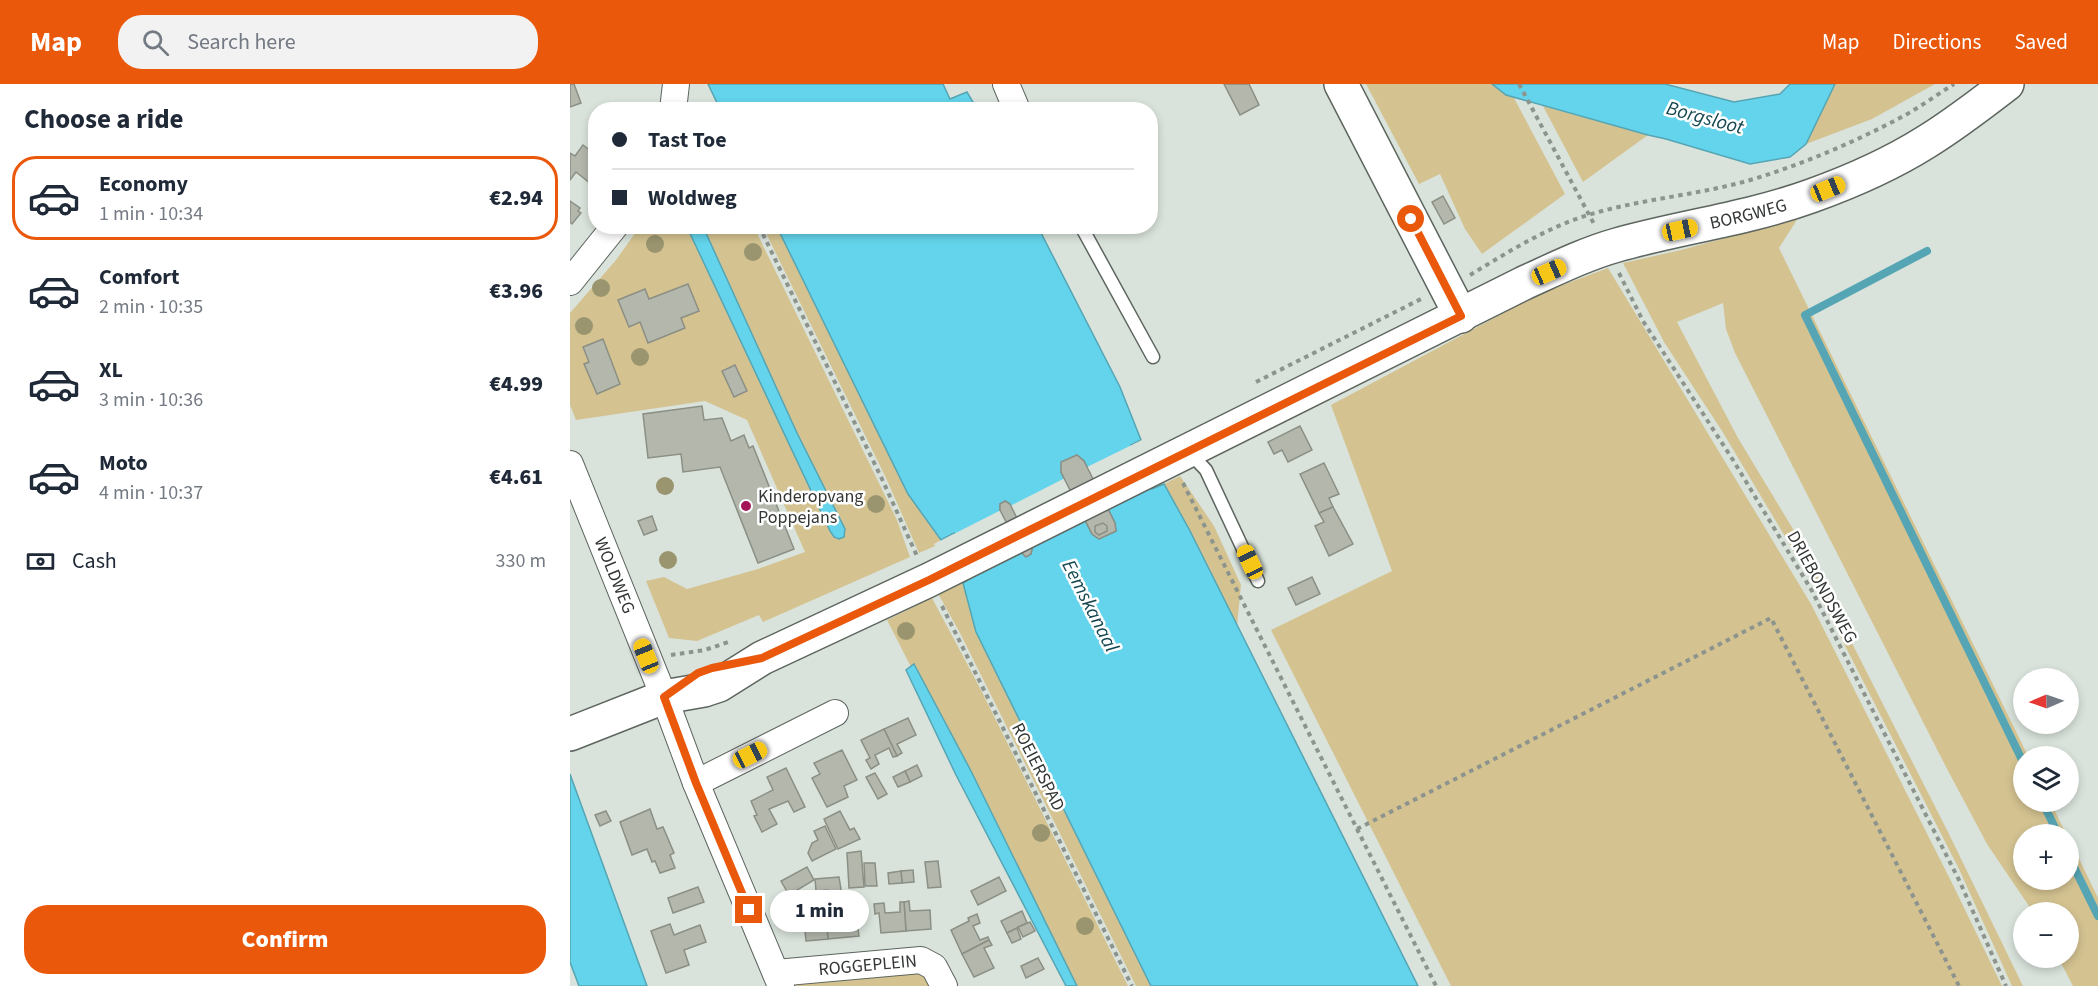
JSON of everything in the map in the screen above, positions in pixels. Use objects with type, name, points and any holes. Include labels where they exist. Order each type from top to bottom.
[{"type":"main road","points":[[1341,84],[1461,316]]},
{"type":"main road","name":"BORGWEG","points":[[570,734],[664,697],[712,687],[762,658],[931,570],[1176,457],[1541,275],[1607,248],[1659,234],[1750,215],[1812,196],[1843,183],[1924,144],[2007,84]]},
{"type":"street","points":[[674,102],[676,84]]},
{"type":"street","points":[[1006,84],[1014,102]]},
{"type":"street","points":[[570,282],[609,234]]},
{"type":"street","name":"WOLDWEG","points":[[570,464],[664,697],[696,783],[778,980]]},
{"type":"street","points":[[696,783],[835,713]]},
{"type":"street","name":"ROGGEPLEIN","points":[[778,980],[921,960],[934,967],[944,986]]},
{"type":"lane","points":[[1085,234],[1154,357]]},
{"type":"lane","points":[[1176,457],[1206,470],[1258,581]]},
{"type":"path","name":"DRIEBONDSWEG","points":[[1519,84],[1607,248],[1643,321],[1733,459],[1812,591],[1960,882],[2006,986]]},
{"type":"path","name":"BORGWEG","points":[[1446,286],[1467,277],[1542,234],[1589,215],[1627,205],[1685,196],[1765,175],[1831,151],[1889,124],[1954,84]]},
{"type":"path","name":"ROEIERSPAD","points":[[763,234],[882,479],[931,570],[1132,986]]},
{"type":"path","points":[[1176,457],[1436,986]]},
{"type":"path","points":[[1357,829],[1771,618],[1959,986]]},
{"type":"shaded area","points":[[1366,84],[1492,84],[1514,98],[1565,194],[1482,254],[1465,229],[1440,174],[1419,184]]},
{"type":"shaded area","points":[[1835,84],[1935,84],[1872,119],[1806,144]]},
{"type":"shaded area","points":[[1543,106],[1648,135],[1583,182]]},
{"type":"shaded area","points":[[1798,218],[1779,248],[2013,725],[2013,734],[2017,734],[2023,746],[2013,746],[2013,812],[2055,812],[2061,824],[2013,824],[2013,882],[1987,844],[1946,767],[1735,353],[1726,329],[1723,303],[1677,322],[1738,438],[1799,539],[1948,832],[2023,986],[2012,986],[1959,869],[1814,585],[1722,431],[1664,342],[1623,263],[1681,250]]},
{"type":"shaded area","points":[[634,234],[690,234],[834,537],[845,533],[845,529],[797,433],[704,234],[757,234],[897,520],[910,557],[763,622],[759,615],[697,641],[669,638],[646,581],[664,577],[687,589],[758,569],[805,552],[747,420],[705,401],[576,420],[570,405],[570,313],[616,260]]},
{"type":"shaded area","points":[[766,234],[780,234],[908,494],[941,540],[934,544],[935,546],[919,553],[886,478]]},
{"type":"shaded area","points":[[1608,268],[1811,604],[2002,986],[1451,986],[1271,630],[1392,571],[1331,405],[1526,301]]},
{"type":"shaded area","points":[[1180,476],[1214,526],[1241,585],[1237,626],[1164,484]]},
{"type":"shaded area","points":[[952,582],[954,587],[963,583],[976,632],[1151,986],[1136,986],[960,633],[936,590]]},
{"type":"shaded area","points":[[932,598],[980,688],[1128,986],[1077,986],[971,771],[914,664],[911,667],[887,620]]},
{"type":"shaded area","points":[[2079,859],[2098,898],[2098,986],[2073,986],[2064,968],[2079,968],[2079,902],[2026,902],[2018,890],[2079,890]]},
{"type":"shaded area","points":[[916,968],[924,974],[931,986],[794,986],[803,977]]},
{"type":"water","points":[[708,84],[943,84],[950,99],[967,92],[973,102],[717,102]]},
{"type":"water","name":"Borgsloot","points":[[1492,84],[1665,84],[1734,102],[1780,94],[1790,84],[1835,84],[1806,144],[1790,157],[1750,164],[1506,95]]},
{"type":"water","points":[[690,234],[706,234],[797,433],[845,529],[844,537],[839,539],[834,537]]},
{"type":"water","name":"Eemskanaal","points":[[780,234],[1042,234],[1120,387],[1141,440],[1131,445],[1152,489],[1164,484],[1189,529],[1418,986],[1151,986],[976,632],[963,583],[976,575],[954,533],[941,540],[908,494]],"holes":[[[1077,455],[1084,461],[1115,523],[1116,531],[1099,539],[1092,534],[1061,472]],[[1005,501],[1010,504],[1032,549],[1031,554],[1026,556],[1022,553],[1000,510],[1000,504]]]},
{"type":"water","points":[[914,664],[971,771],[1077,986],[1066,986],[956,775],[906,670]]},
{"type":"water","points":[[570,774],[647,986],[579,986],[570,962]]},
{"type":"pier","points":[[1144,439],[1135,446],[1154,485],[1106,509],[1085,468]]},
{"type":"pier","points":[[1067,477],[1088,518],[1028,548],[1008,507]]},
{"type":"pier","points":[[1003,509],[1024,550],[972,575],[953,537],[941,543],[938,542]]},
{"type":"building","points":[[570,84],[574,84],[581,103],[570,107]]},
{"type":"building","points":[[1224,84],[1249,84],[1259,105],[1240,115]]},
{"type":"building","points":[[583,145],[588,149],[588,182],[576,172],[570,180],[570,153],[575,156]]},
{"type":"building","points":[[1443,196],[1455,218],[1444,224],[1432,202]]},
{"type":"building","points":[[570,201],[580,208],[578,211],[581,213],[572,224],[570,222]]},
{"type":"building","points":[[688,284],[699,311],[681,318],[685,328],[648,343],[640,322],[629,327],[618,300],[645,289],[649,299]]},
{"type":"building","points":[[603,339],[620,384],[597,394],[584,364],[589,362],[583,347]]},
{"type":"building","points":[[735,365],[747,391],[734,397],[722,371]]},
{"type":"building","points":[[702,406],[704,420],[722,418],[731,441],[744,435],[749,448],[753,446],[794,549],[758,563],[720,467],[683,472],[681,454],[648,458],[643,414]]},
{"type":"building","points":[[1300,426],[1312,450],[1288,462],[1282,450],[1274,454],[1268,442]]},
{"type":"building","points":[[1077,455],[1084,461],[1115,523],[1116,531],[1099,539],[1092,534],[1061,472],[1061,462]]},
{"type":"building","points":[[1324,463],[1339,494],[1329,498],[1333,507],[1319,513],[1300,474]]},
{"type":"building","points":[[1005,501],[1010,504],[1032,549],[1031,554],[1026,557],[1000,510],[1000,504]]},
{"type":"building","points":[[1333,507],[1353,544],[1329,556],[1315,526],[1324,522],[1319,513]]},
{"type":"building","points":[[652,516],[657,530],[644,535],[638,521]]},
{"type":"building","points":[[1103,523],[1107,526],[1107,531],[1099,535],[1095,532],[1095,526]]},
{"type":"building","points":[[1312,577],[1320,594],[1296,605],[1288,588]]},
{"type":"building","points":[[908,718],[916,735],[897,744],[902,753],[897,756],[884,729]]},
{"type":"building","points":[[884,729],[897,756],[893,757],[889,748],[875,755],[879,764],[871,769],[866,760],[870,758],[861,740]]},
{"type":"building","points":[[842,750],[857,780],[844,786],[848,797],[827,807],[812,778],[820,774],[814,763]]},
{"type":"building","points":[[917,765],[922,776],[910,782],[905,771]]},
{"type":"building","points":[[786,768],[805,807],[794,812],[788,801],[769,809],[777,824],[762,832],[754,816],[757,815],[751,801],[773,790],[767,777]]},
{"type":"building","points":[[905,771],[910,782],[898,787],[893,777]]},
{"type":"building","points":[[875,773],[887,794],[878,799],[866,777]]},
{"type":"building","points":[[650,809],[657,829],[663,827],[674,853],[670,855],[675,868],[660,873],[647,849],[632,855],[620,822]]},
{"type":"building","points":[[606,811],[611,821],[600,826],[595,815]]},
{"type":"building","points":[[840,811],[850,830],[854,828],[860,839],[838,849],[824,819]]},
{"type":"building","points":[[825,826],[836,849],[812,861],[808,853],[812,843],[818,840],[814,831]]},
{"type":"building","points":[[861,851],[864,887],[849,888],[847,853]]},
{"type":"building","points":[[938,861],[941,887],[928,888],[925,862]]},
{"type":"building","points":[[864,863],[875,863],[877,886],[865,886]]},
{"type":"building","points":[[807,867],[814,880],[789,895],[781,881]]},
{"type":"building","points":[[913,870],[914,882],[902,883],[901,871]]},
{"type":"building","points":[[901,871],[902,883],[889,884],[888,873]]},
{"type":"building","points":[[839,877],[841,889],[838,901],[854,900],[859,936],[828,939],[825,905],[829,905],[828,890],[816,891],[815,879]]},
{"type":"building","points":[[999,877],[1006,891],[978,905],[971,891]]},
{"type":"building","points":[[698,887],[704,902],[673,913],[668,898]]},
{"type":"building","points":[[909,901],[910,911],[930,910],[931,929],[906,931],[904,902]]},
{"type":"building","points":[[900,902],[904,902],[906,931],[881,933],[879,913],[875,914],[874,904],[884,903],[885,913],[900,912]]},
{"type":"building","points":[[810,909],[811,918],[826,917],[828,939],[806,941],[801,910]]},
{"type":"building","points":[[1022,911],[1027,923],[1007,933],[1001,921]]},
{"type":"building","points":[[977,914],[980,923],[973,926],[980,940],[988,937],[989,940],[962,954],[951,930]]},
{"type":"building","points":[[1030,922],[1035,931],[1023,937],[1018,927]]},
{"type":"building","points":[[670,924],[674,935],[700,925],[706,942],[684,950],[689,965],[666,973],[651,931]]},
{"type":"building","points":[[1017,928],[1021,939],[1012,943],[1007,933]]},
{"type":"building","points":[[989,940],[992,945],[984,948],[994,968],[974,977],[962,954]]},
{"type":"building","points":[[1038,958],[1044,969],[1026,978],[1021,966]]},
{"type":"waterway","points":[[1927,251],[1805,315],[2015,746]]},
{"type":"waterway","points":[[2047,812],[2053,824]]},
{"type":"waterway","points":[[2079,877],[2098,916]]},
{"type":"place","name":"Kinderopvang Poppejans","points":[[746,506]]},
{"type":"route","points":[[749,910],[696,783],[664,697],[698,673],[762,658],[929,580],[1461,316],[1411,219]]}]
